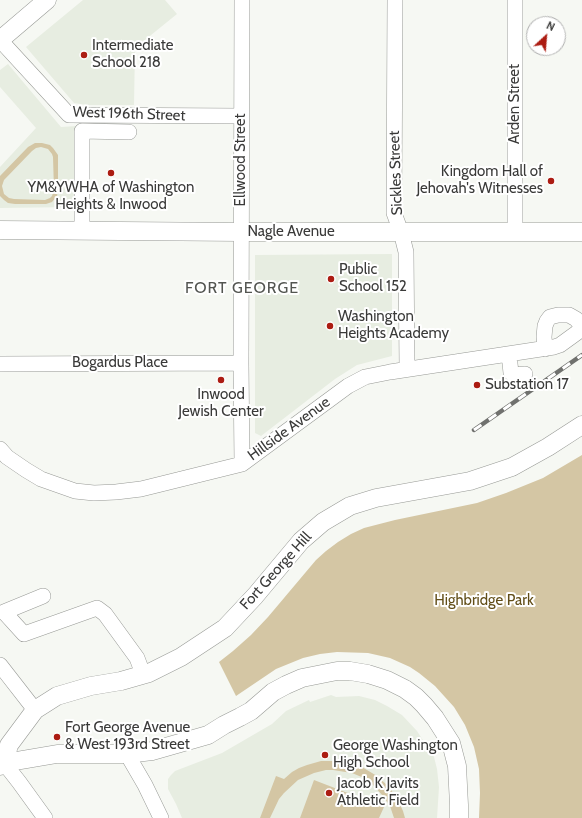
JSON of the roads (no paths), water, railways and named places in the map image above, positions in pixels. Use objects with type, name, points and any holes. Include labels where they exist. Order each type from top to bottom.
[{"type":"main road","points":[[0,40],[47,0]]},
{"type":"main road","name":"Nagle Avenue","points":[[0,230],[582,232]]},
{"type":"main road","name":"Fort George Hill","points":[[2,764],[9,745],[35,710],[57,696],[91,686],[120,681],[149,673],[181,657],[225,628],[256,596],[301,541],[323,522],[350,506],[376,498],[470,481],[512,467],[548,447],[582,425]]},
{"type":"main road","points":[[2,764],[57,754],[127,754],[152,751],[208,735],[251,710],[273,692],[286,684],[302,678],[337,671],[350,671],[368,674],[387,680],[405,689],[416,697],[430,711],[451,743],[457,766],[459,818]]},
{"type":"street","name":"Ellwood Street","points":[[242,0],[242,464]]},
{"type":"street","name":"Sickles Street","points":[[395,0],[394,213],[406,252],[407,369]]},
{"type":"street","name":"Arden Street","points":[[515,0],[515,232]]},
{"type":"street","name":"West 196th Street","points":[[0,40],[68,115],[241,116]]},
{"type":"street","points":[[82,231],[82,132],[129,132]]},
{"type":"street","points":[[545,349],[545,326],[550,317],[558,314],[569,315],[576,319],[582,326]]},
{"type":"street","name":"Hillside Avenue","points":[[0,449],[7,457],[41,479],[75,492],[116,492],[140,489],[242,464],[342,391],[365,377],[407,369],[545,349],[560,345],[582,329]]},
{"type":"street","points":[[509,354],[511,373],[514,375],[525,374]]},
{"type":"street","name":"Bogardus Place","points":[[0,364],[241,363]]},
{"type":"street","points":[[43,596],[2,613],[24,634],[96,608],[105,614],[137,658],[143,674]]},
{"type":"street","points":[[0,665],[35,710]]},
{"type":"street","points":[[127,754],[145,785],[161,818]]},
{"type":"street","points":[[2,764],[45,818]]},
{"type":"railway","points":[[474,430],[582,355]]},
{"type":"place","name":"Intermediate School 218","points":[[84,55]]},
{"type":"place","name":"YM&YWHA of Washington Heights & Inwood","points":[[111,173]]},
{"type":"place","name":"Kingdom Hall of Jehovah's Witnesses","points":[[551,181]]},
{"type":"place","name":"Public School 152","points":[[331,279]]},
{"type":"place","name":"Washington Heights Academy","points":[[330,326]]},
{"type":"place","name":"Inwood Jewish Center","points":[[221,380]]},
{"type":"place","name":"Substation 17","points":[[477,385]]},
{"type":"place","name":"Fort George Avenue & West 193rd Street","points":[[57,737]]},
{"type":"place","name":"George Washington High School","points":[[325,755]]},
{"type":"place","name":"Jacob K Javits Athletic Field","points":[[329,793]]},
{"type":"district","name":"FORT GEORGE","points":[[242,288]]},
{"type":"park label","name":"Highbridge Park","points":[[484,601]]}]
